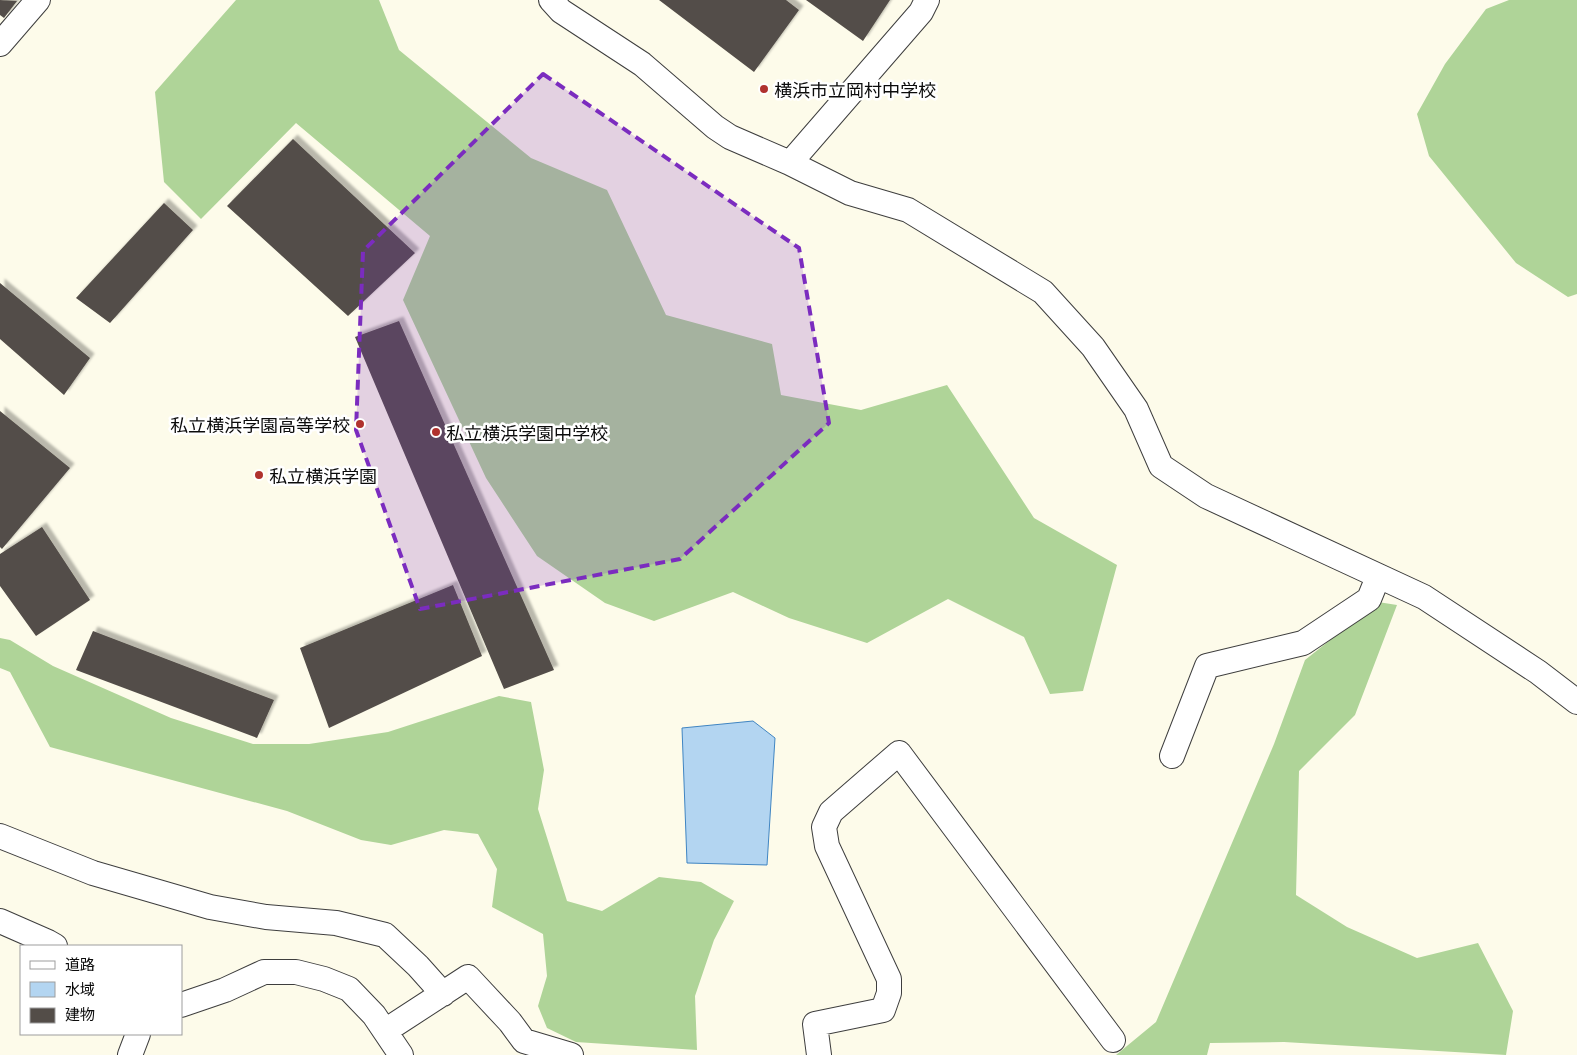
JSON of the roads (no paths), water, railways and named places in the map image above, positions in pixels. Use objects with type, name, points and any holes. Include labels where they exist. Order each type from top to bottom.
[{"type":"street","points":[[0,44],[38,0]]},
{"type":"street","points":[[551,0],[560,12],[642,64],[730,137],[790,163],[850,194],[908,210],[1043,292],[1093,346],[1136,409],[1161,466],[1206,496],[1424,598],[1538,672],[1577,702]]},
{"type":"street","points":[[790,163],[921,12],[927,0]]},
{"type":"street","points":[[1172,756],[1208,666],[1303,643],[1369,599],[1378,577]]},
{"type":"street","points":[[819,1055],[815,1024],[883,1010],[889,993],[889,980],[826,846],[824,827],[831,812],[899,753],[1113,1040]]},
{"type":"street","points":[[0,836],[93,873],[210,907],[266,917],[336,922],[385,935],[418,966],[443,994]]},
{"type":"street","points":[[0,922],[53,945]]},
{"type":"street","points":[[182,1005],[225,990],[264,972],[296,972],[324,979],[349,989],[374,1015],[401,1055]]},
{"type":"street","points":[[385,1032],[468,977],[510,1022],[524,1041],[571,1055]]},
{"type":"street","points":[[130,1055],[138,1035]]},
{"type":"water","points":[[753,721],[775,738],[767,865],[687,863],[682,728]]},
{"type":"place","name":"横浜市立岡村中学校","points":[[764,89]]},
{"type":"place","name":"私立横浜学園高等学校","points":[[360,424]]},
{"type":"place","name":"私立横浜学園中学校","points":[[436,432]]},
{"type":"place","name":"私立横浜学園","points":[[259,475]]}]
